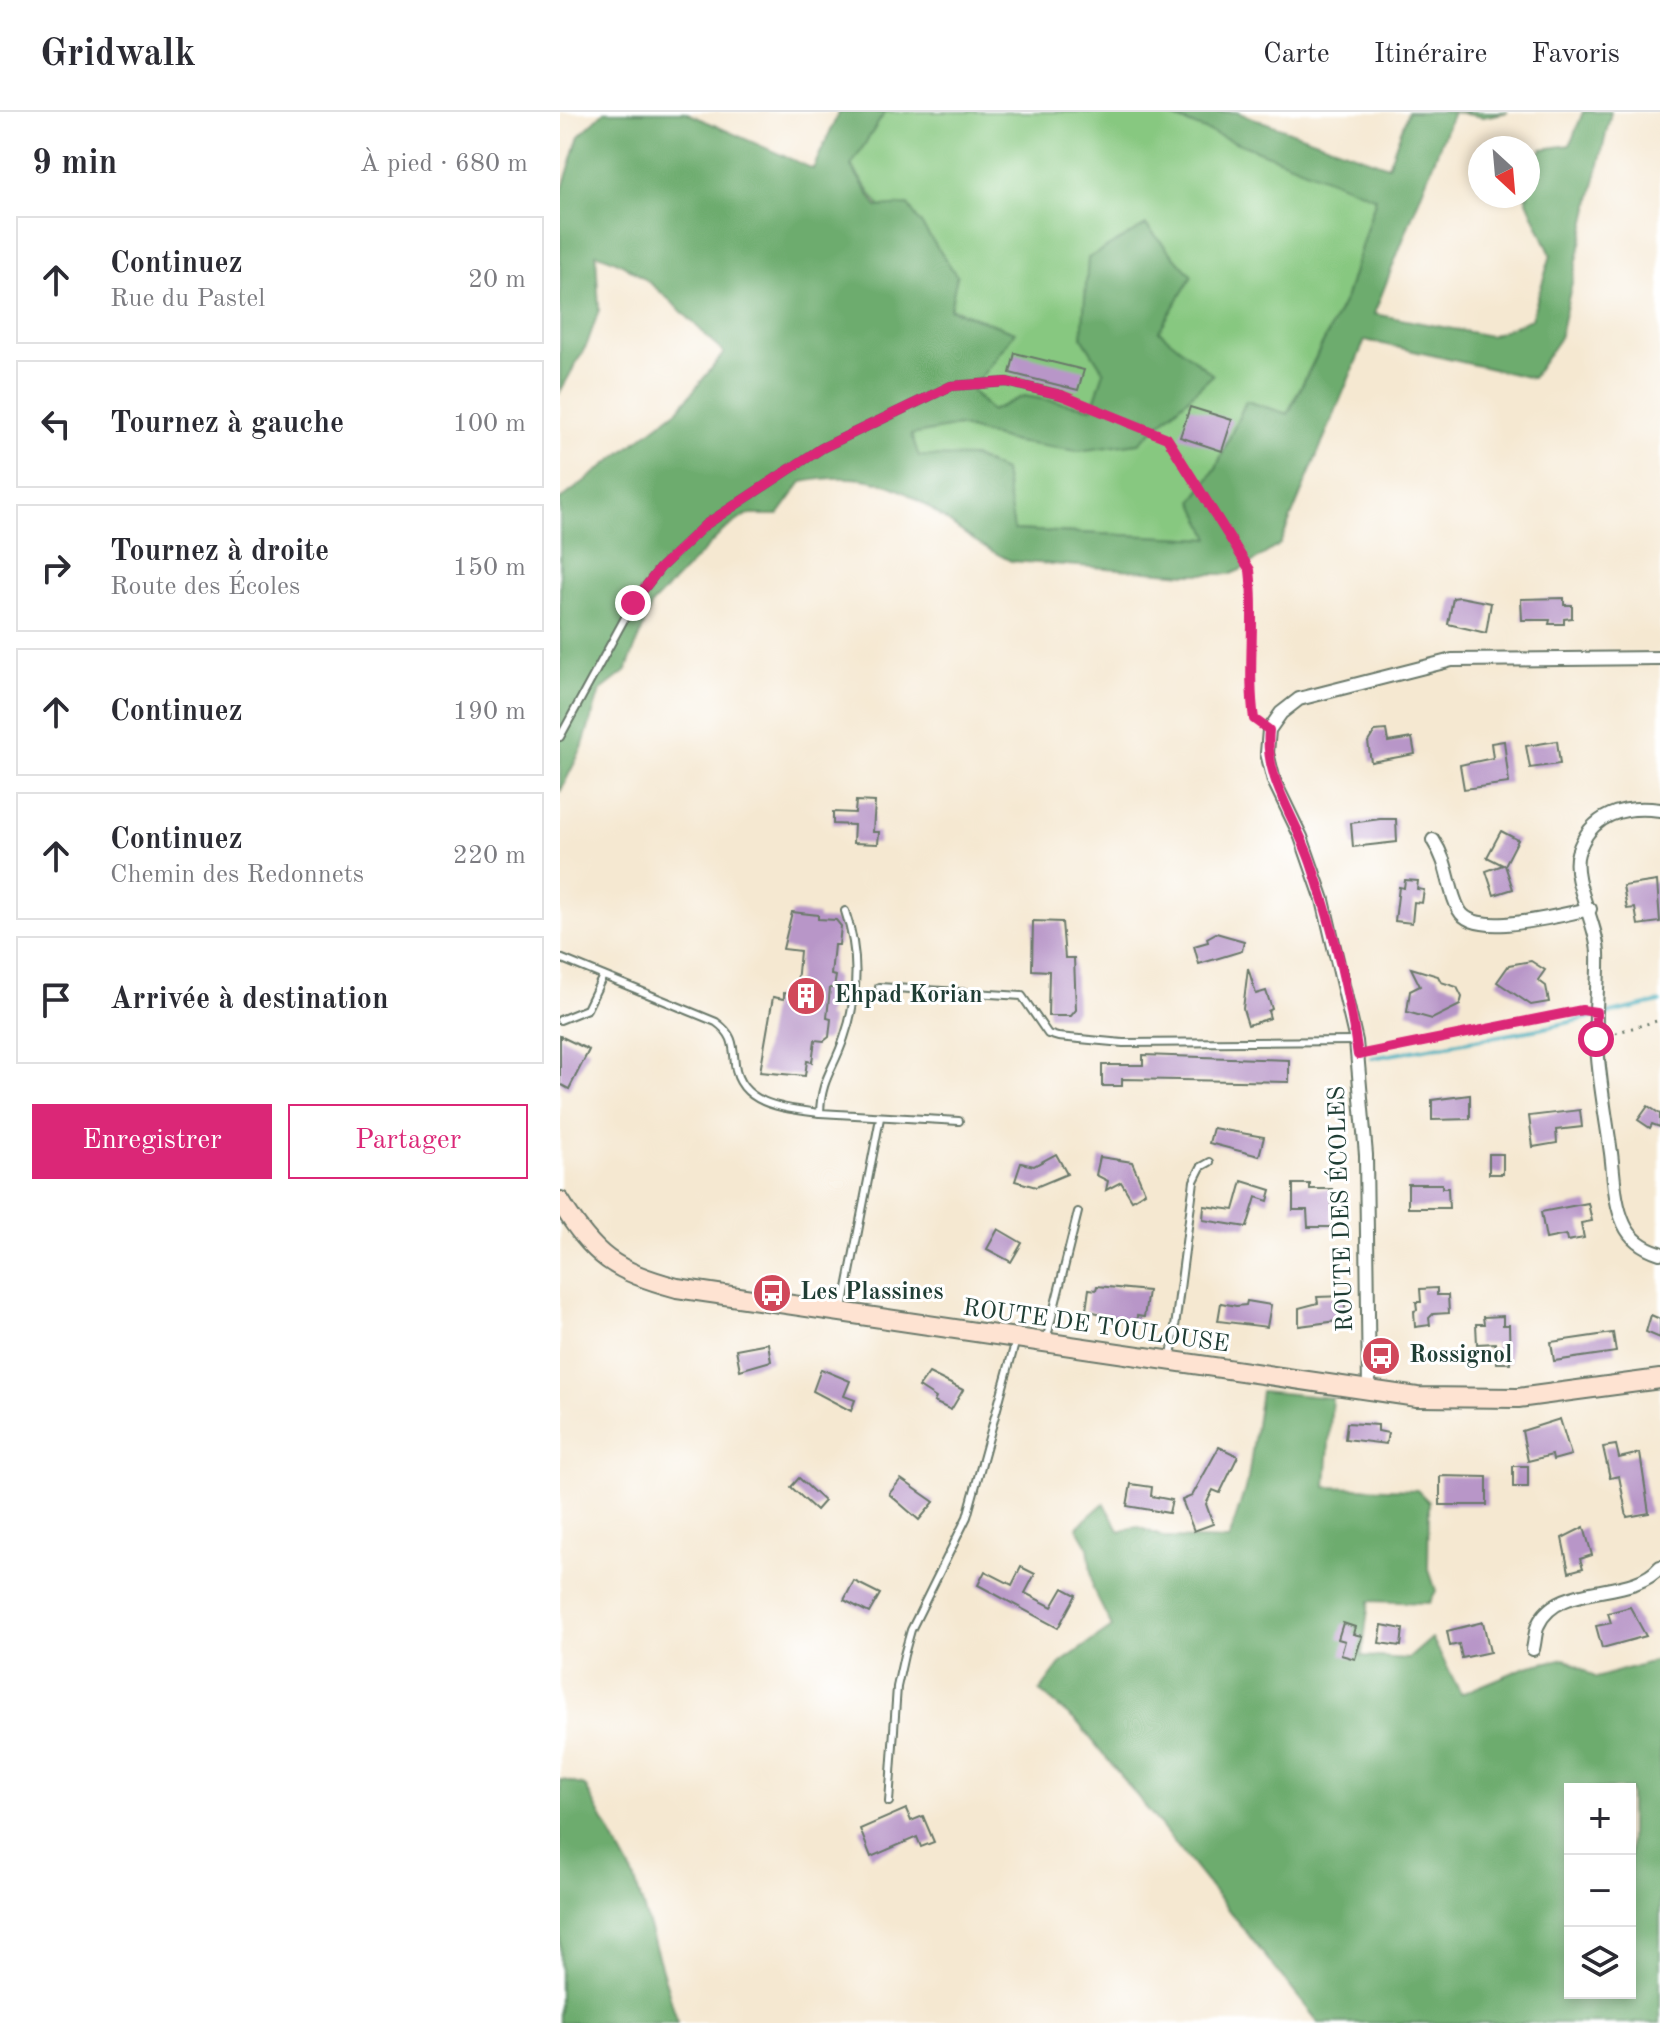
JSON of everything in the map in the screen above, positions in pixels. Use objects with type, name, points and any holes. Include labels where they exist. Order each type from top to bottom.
[{"type":"street","points":[[1269,730],[1281,713],[1299,699],[1452,660],[1660,658]]},
{"type":"street","name":"ROUTE DES ÉCOLES","points":[[1269,730],[1267,753],[1274,781],[1301,837],[1319,887],[1356,1041],[1366,1155],[1369,1391]]},
{"type":"street","points":[[1660,810],[1632,807],[1611,812],[1585,838],[1577,855],[1577,874],[1590,909],[1598,951],[1596,1032],[1617,1204],[1631,1237],[1645,1249],[1660,1253]]},
{"type":"street","points":[[1433,840],[1449,869],[1458,908],[1465,919],[1477,925],[1494,926],[1590,909]]},
{"type":"street","name":"ROUTE DE TOULOUSE","points":[[560,1201],[601,1256],[642,1279],[677,1288],[1417,1397],[1518,1398],[1660,1379]]},
{"type":"street","points":[[1533,1649],[1538,1625],[1548,1611],[1572,1599],[1643,1579],[1660,1567]]},
{"type":"lane","points":[[560,737],[633,603],[660,568],[705,525],[822,448],[951,386],[1007,382],[1061,395]]},
{"type":"lane","points":[[820,1113],[821,1088],[844,1039],[856,988],[854,936],[845,911]]},
{"type":"lane","points":[[560,958],[728,1030],[735,1044],[740,1079],[761,1101],[785,1109],[820,1113],[959,1121]]},
{"type":"lane","points":[[560,1020],[587,1009],[603,976]]},
{"type":"lane","points":[[879,987],[1022,996],[1048,1034],[1058,1037],[1123,1043],[1356,1041]]},
{"type":"lane","points":[[842,1312],[880,1118]]},
{"type":"lane","points":[[1171,1363],[1194,1181],[1201,1167],[1210,1162]]},
{"type":"lane","points":[[1045,1344],[1078,1212]]},
{"type":"lane","points":[[889,1802],[897,1687],[904,1655],[911,1630],[967,1517],[1016,1340]]},
{"type":"path","points":[[1061,395],[1167,438],[1176,449],[1219,525],[1250,570],[1248,681],[1254,719],[1269,730]]},
{"type":"path","points":[[1358,1055],[1596,1006]]},
{"type":"path","points":[[1596,1032],[1660,1020]]},
{"type":"green space","points":[[604,112],[685,112],[813,169],[839,112],[885,112],[851,166],[877,207],[908,205],[957,276],[950,309],[1015,332],[971,390],[991,411],[1024,396],[1092,408],[1104,372],[1082,337],[1088,258],[1146,225],[1192,276],[1159,331],[1213,375],[1139,443],[1078,451],[1015,442],[958,426],[911,435],[919,456],[974,457],[1004,471],[1014,530],[1210,539],[1193,501],[1216,468],[1246,401],[1288,414],[1346,297],[1376,198],[1160,112],[1236,112],[1388,166],[1408,112],[1453,112],[1374,314],[1490,336],[1531,319],[1551,255],[1530,208],[1540,208],[1540,152],[1542,149],[1570,145],[1583,112],[1611,112],[1559,339],[1532,378],[1365,340],[1280,544],[1240,570],[1231,574],[1187,574],[1011,561],[894,487],[869,480],[839,478],[802,482],[778,515],[746,515],[723,531],[652,604],[626,671],[600,691],[582,748],[560,792],[560,500],[679,409],[724,353],[648,281],[631,269],[596,254],[599,310],[587,344],[560,392],[560,197],[579,136]]},
{"type":"green space","points":[[885,112],[1160,112],[1376,197],[1346,297],[1287,414],[1246,401],[1216,468],[1193,500],[1211,539],[1014,530],[1003,471],[974,457],[919,457],[910,434],[958,426],[1015,442],[1139,443],[1163,417],[1082,337],[1104,372],[1092,408],[1024,396],[991,411],[971,390],[1015,332],[950,308],[851,165]]},
{"type":"green space","points":[[1453,112],[1508,112],[1483,117]]},
{"type":"green space","points":[[1261,1391],[1332,1398],[1326,1487],[1417,1490],[1429,1502],[1428,1567],[1436,1591],[1429,1603],[1369,1601],[1362,1656],[1408,1659],[1432,1638],[1461,1694],[1526,1667],[1565,1658],[1596,1678],[1660,1659],[1660,2023],[1319,2023],[1080,1725],[1040,1691],[1062,1662],[1112,1627],[1093,1589],[1088,1546],[1077,1527],[1104,1503],[1120,1532],[1137,1526],[1165,1538],[1229,1540],[1248,1479]]},
{"type":"green space","points":[[560,1779],[585,1786],[634,1877],[678,2023],[560,2023]]},
{"type":"building","points":[[1015,353],[1084,370],[1078,390],[1010,373]]},
{"type":"building","points":[[1190,407],[1232,420],[1222,451],[1180,437]]},
{"type":"building","points":[[1453,598],[1491,603],[1486,633],[1448,624]]},
{"type":"building","points":[[1564,598],[1564,605],[1572,605],[1572,618],[1564,619],[1564,624],[1549,624],[1550,620],[1522,620],[1521,599]]},
{"type":"building","points":[[1386,730],[1388,742],[1412,738],[1415,754],[1371,762],[1368,742],[1375,731]]},
{"type":"building","points":[[1504,741],[1509,783],[1464,789],[1460,765],[1493,758],[1491,743]]},
{"type":"building","points":[[1557,741],[1560,764],[1530,768],[1526,746]]},
{"type":"building","points":[[856,801],[875,802],[873,832],[879,832],[878,844],[853,843],[854,825],[833,824],[833,812],[855,813]]},
{"type":"building","points":[[1396,819],[1397,842],[1353,847],[1351,823]]},
{"type":"building","points":[[1501,831],[1518,840],[1505,865],[1513,889],[1494,895],[1486,871],[1503,865],[1487,857]]},
{"type":"building","points":[[1405,880],[1418,881],[1417,889],[1424,890],[1422,903],[1414,902],[1412,923],[1395,921],[1399,887],[1404,888]]},
{"type":"building","points":[[1657,881],[1660,922],[1638,925],[1635,908],[1627,909],[1623,886]]},
{"type":"building","name":"Ehpad Korian","points":[[792,912],[836,920],[841,926],[839,945],[834,945],[831,975],[836,976],[834,988],[830,988],[829,1037],[824,1041],[815,1040],[812,1062],[807,1061],[805,1076],[760,1072],[773,997],[784,999],[784,993],[796,994],[800,951],[783,949]]},
{"type":"building","points":[[1033,921],[1062,922],[1065,958],[1074,958],[1076,1010],[1071,1016],[1048,1016],[1049,971],[1032,970]]},
{"type":"building","points":[[1216,933],[1244,941],[1242,951],[1199,964],[1194,946],[1208,942],[1207,938]]},
{"type":"building","points":[[1531,961],[1545,970],[1538,980],[1546,986],[1549,1002],[1531,1005],[1497,982],[1509,965]]},
{"type":"building","points":[[1248,968],[1256,994],[1266,991],[1272,1009],[1268,1011],[1270,1018],[1248,1025],[1243,1009]]},
{"type":"building","points":[[1411,968],[1438,976],[1441,982],[1457,987],[1462,997],[1460,1005],[1432,1019],[1407,1012],[1410,991],[1420,986]]},
{"type":"building","points":[[560,1036],[589,1050],[569,1089],[560,1084]]},
{"type":"building","points":[[1143,1055],[1289,1060],[1289,1082],[1122,1079],[1122,1086],[1102,1086],[1102,1065],[1143,1065]]},
{"type":"building","points":[[1470,1095],[1470,1119],[1432,1120],[1432,1100]]},
{"type":"building","points":[[1648,1106],[1660,1114],[1660,1127],[1652,1124],[1650,1128],[1638,1120]]},
{"type":"building","points":[[1580,1110],[1582,1127],[1556,1130],[1557,1143],[1533,1147],[1529,1116]]},
{"type":"building","points":[[1213,1128],[1264,1137],[1259,1156],[1209,1143]]},
{"type":"building","points":[[1056,1154],[1067,1174],[1036,1187],[1015,1181],[1021,1163],[1034,1166]]},
{"type":"building","points":[[1489,1154],[1503,1154],[1503,1174],[1489,1174]]},
{"type":"building","points":[[1100,1157],[1132,1162],[1145,1192],[1132,1200],[1121,1182],[1106,1190],[1108,1181],[1096,1175]]},
{"type":"building","points":[[1242,1181],[1271,1190],[1268,1201],[1256,1197],[1247,1227],[1203,1220],[1204,1206],[1234,1210]]},
{"type":"building","points":[[1293,1184],[1310,1184],[1310,1189],[1332,1189],[1332,1227],[1308,1227],[1307,1210],[1293,1210]]},
{"type":"building","points":[[1408,1184],[1442,1184],[1442,1188],[1448,1188],[1449,1208],[1408,1208]]},
{"type":"building","points":[[1588,1203],[1592,1221],[1581,1223],[1584,1238],[1567,1241],[1566,1235],[1546,1239],[1541,1212]]},
{"type":"building","points":[[998,1229],[1022,1243],[1011,1262],[987,1249]]},
{"type":"building","points":[[1097,1286],[1148,1291],[1144,1317],[1137,1316],[1136,1323],[1086,1310],[1089,1289],[1096,1290]]},
{"type":"building","points":[[1437,1288],[1437,1295],[1448,1295],[1449,1313],[1433,1314],[1429,1318],[1430,1325],[1415,1327],[1414,1311],[1417,1310],[1416,1302],[1421,1302],[1420,1289]]},
{"type":"building","points":[[1345,1296],[1345,1320],[1299,1326],[1299,1308],[1318,1303],[1317,1297]]},
{"type":"building","points":[[1247,1301],[1271,1305],[1267,1327],[1218,1321],[1221,1303],[1236,1306],[1246,1305]]},
{"type":"building","points":[[1651,1315],[1660,1319],[1660,1338],[1646,1332]]},
{"type":"building","points":[[1503,1316],[1503,1325],[1509,1325],[1510,1363],[1496,1363],[1495,1343],[1477,1344],[1476,1324],[1484,1324],[1483,1317]]},
{"type":"building","points":[[1613,1333],[1616,1352],[1554,1361],[1551,1342]]},
{"type":"building","points":[[768,1343],[771,1361],[740,1370],[736,1349]]},
{"type":"building","points":[[821,1369],[850,1381],[844,1396],[855,1400],[851,1411],[813,1391]]},
{"type":"building","points":[[929,1373],[963,1390],[951,1410],[934,1402],[936,1398],[919,1387]]},
{"type":"building","points":[[1560,1419],[1571,1455],[1553,1460],[1552,1455],[1528,1461],[1522,1431]]},
{"type":"building","points":[[1347,1423],[1378,1425],[1378,1431],[1388,1433],[1386,1444],[1345,1439]]},
{"type":"building","points":[[1616,1445],[1619,1458],[1640,1453],[1649,1513],[1627,1517],[1619,1476],[1610,1478],[1603,1447]]},
{"type":"building","points":[[1219,1447],[1238,1456],[1220,1493],[1213,1490],[1206,1504],[1213,1524],[1194,1531],[1182,1500],[1192,1496]]},
{"type":"building","points":[[1513,1466],[1528,1466],[1528,1487],[1513,1487]]},
{"type":"building","points":[[1440,1476],[1487,1477],[1487,1505],[1440,1505]]},
{"type":"building","points":[[799,1478],[824,1501],[816,1510],[791,1487]]},
{"type":"building","points":[[901,1479],[934,1502],[919,1520],[889,1494]]},
{"type":"building","points":[[1131,1484],[1152,1487],[1151,1496],[1172,1500],[1169,1513],[1127,1506]]},
{"type":"building","points":[[1584,1527],[1592,1555],[1580,1559],[1583,1568],[1569,1572],[1562,1538]]},
{"type":"building","points":[[1021,1567],[1035,1574],[1025,1593],[1052,1607],[1063,1588],[1076,1595],[1058,1628],[978,1585],[985,1571],[1012,1585]]},
{"type":"building","points":[[854,1581],[880,1594],[869,1613],[844,1600]]},
{"type":"building","points":[[1630,1607],[1646,1636],[1602,1648],[1596,1626],[1611,1623],[1608,1613]]},
{"type":"building","points":[[1483,1622],[1490,1652],[1462,1658],[1459,1644],[1450,1646],[1447,1631]]},
{"type":"building","points":[[1343,1623],[1355,1627],[1353,1634],[1362,1636],[1355,1659],[1341,1655],[1345,1641],[1338,1639]]},
{"type":"building","points":[[1382,1625],[1403,1629],[1401,1646],[1379,1643]]},
{"type":"building","points":[[906,1809],[911,1821],[923,1816],[934,1842],[921,1847],[917,1837],[871,1857],[860,1829]]},
{"type":"waterway","points":[[1372,1058],[1539,1029],[1660,1002]]},
{"type":"place","name":"Ehpad Korian","points":[[806,996]]},
{"type":"place","name":"Les Plassines","points":[[772,1293]]},
{"type":"place","name":"Rossignol","points":[[1381,1356]]},
{"type":"route","points":[[633,603],[660,568],[705,525],[822,448],[951,386],[1007,382],[1061,395],[1167,438],[1250,570],[1248,681],[1254,719],[1269,730],[1267,753],[1274,781],[1301,837],[1323,900],[1358,1055],[1582,1010],[1596,1012],[1596,1039]]}]
